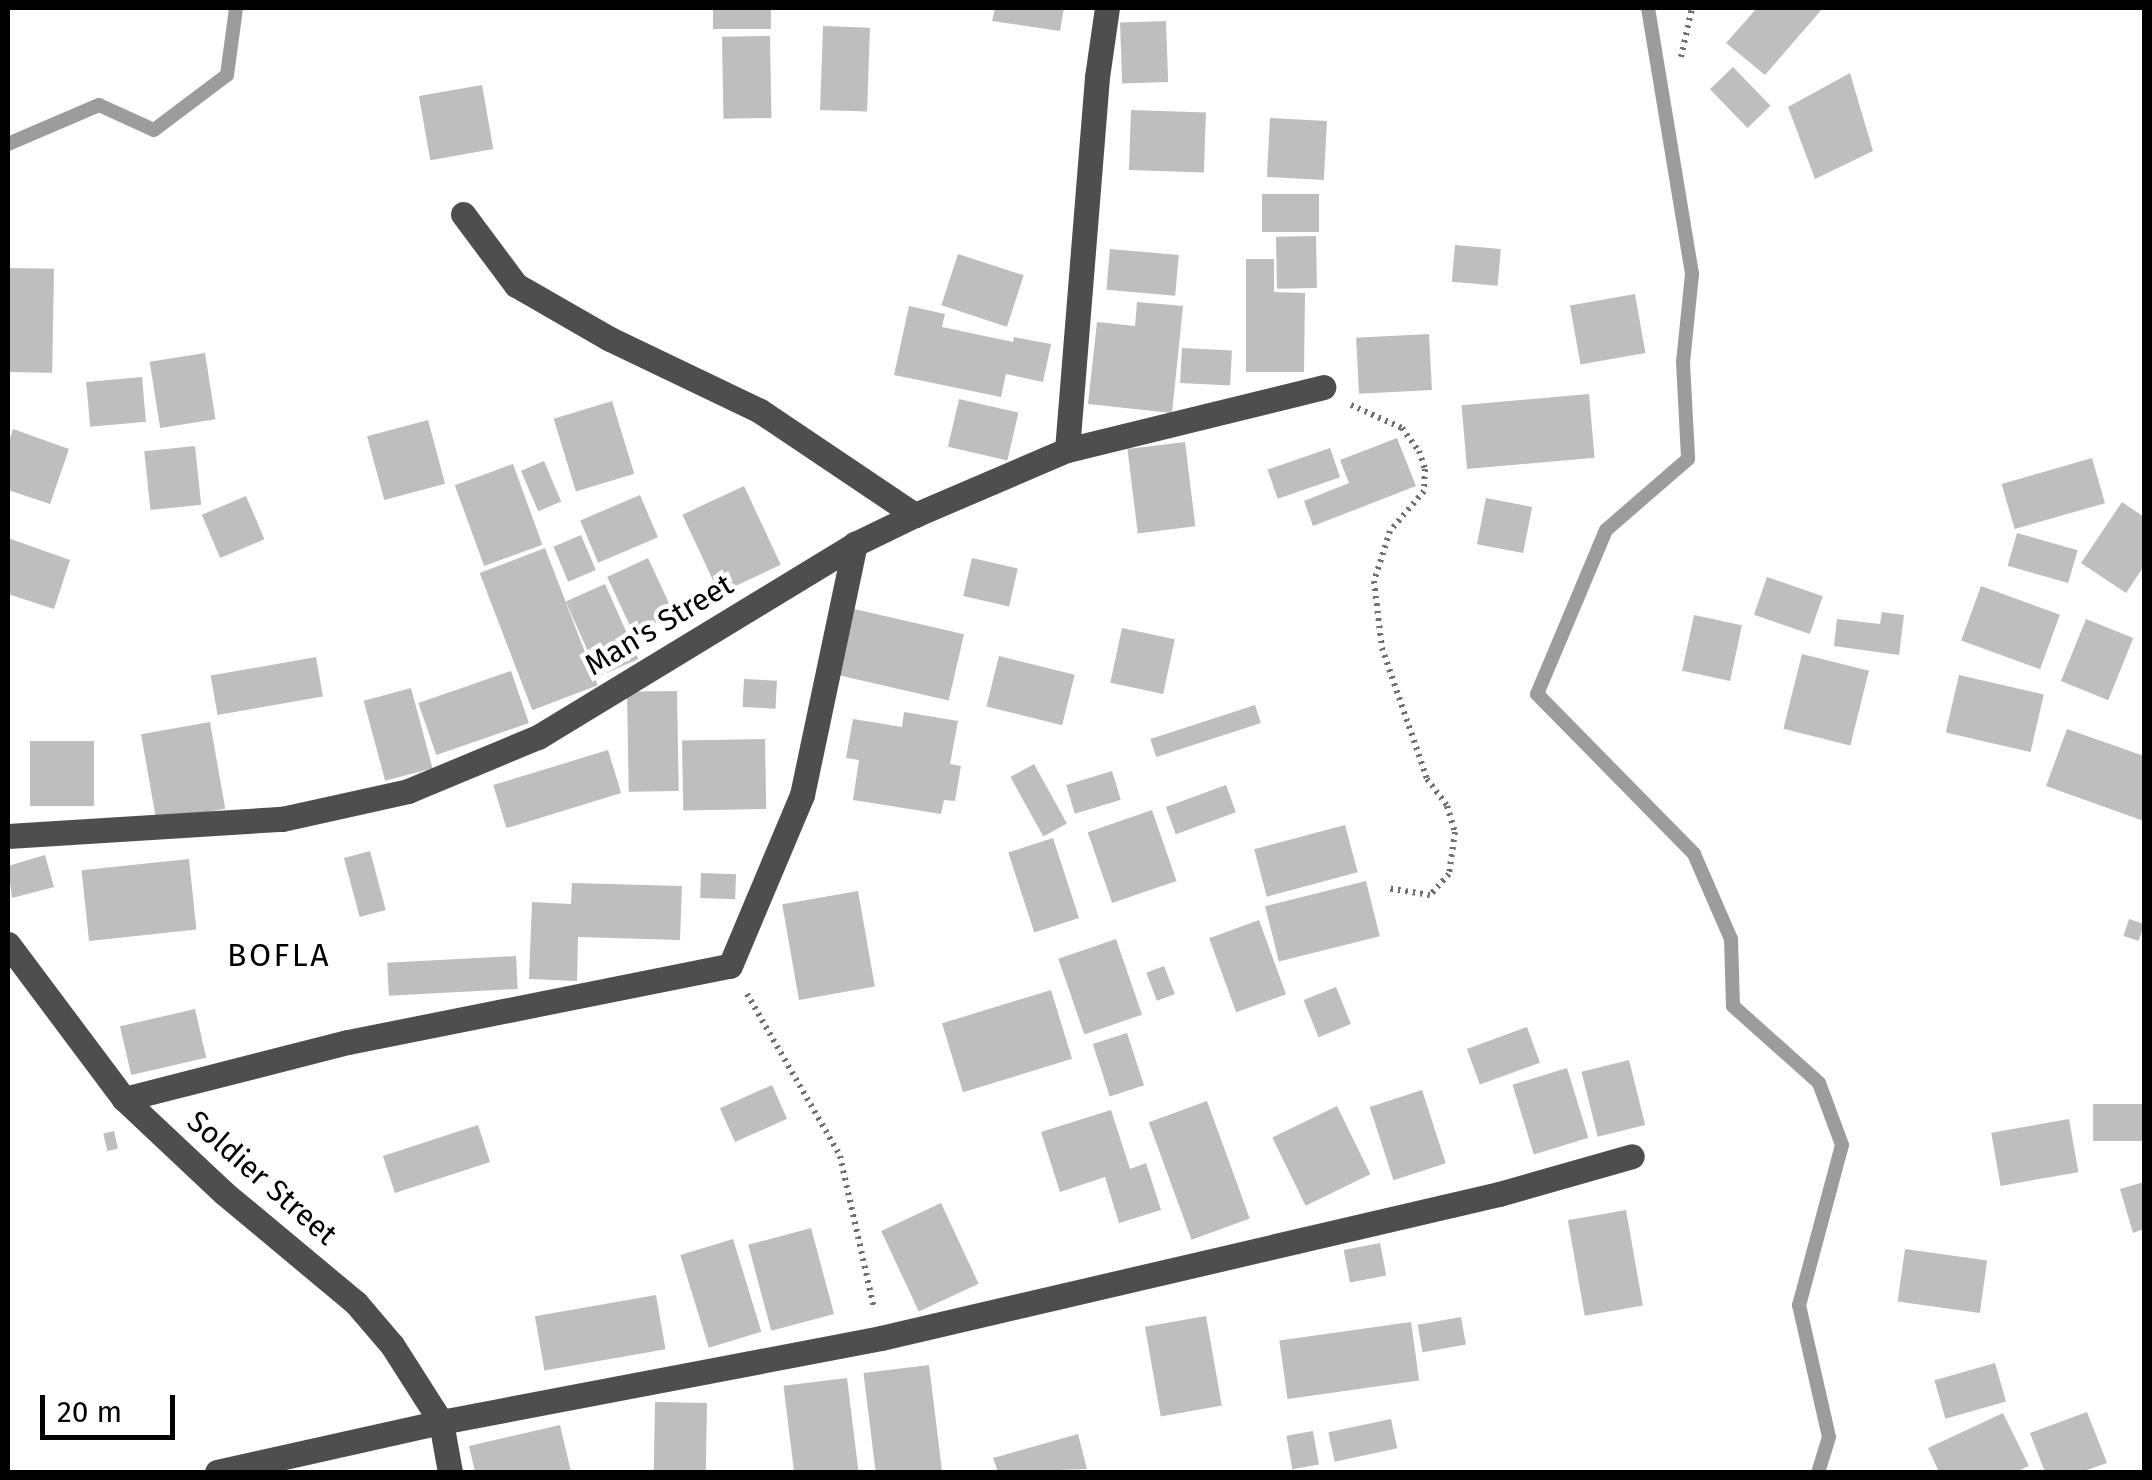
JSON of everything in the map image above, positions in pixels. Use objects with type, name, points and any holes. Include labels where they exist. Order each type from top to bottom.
[{"type":"street","points":[[1067,450],[1097,76],[1107,8]]},
{"type":"street","points":[[463,214],[516,285],[610,339],[760,410],[915,516]]},
{"type":"street","name":"Man's Street","points":[[8,836],[282,819],[408,792],[538,737],[855,544],[915,516],[1067,450],[1324,388]]},
{"type":"street","points":[[124,1099],[348,1042],[730,966],[802,795],[855,544]]},
{"type":"street","name":"Soldier Street","points":[[8,944],[124,1099],[224,1193],[356,1303],[392,1345],[441,1422],[450,1472]]},
{"type":"street","points":[[217,1472],[441,1422],[881,1338],[1499,1194],[1632,1156]]},
{"type":"path","points":[[1681,58],[1692,8]]},
{"type":"path","points":[[1324,388],[1340,392],[1354,408],[1393,421],[1411,439],[1425,469],[1424,491],[1390,532],[1374,582],[1382,648],[1427,779],[1447,806],[1455,832],[1449,874],[1430,895],[1386,888]]},
{"type":"path","points":[[730,966],[840,1156],[881,1338]]},
{"type":"building","points":[[713,8],[771,8],[771,29],[713,29]]},
{"type":"building","points":[[995,8],[1064,8],[1060,31],[992,21]]},
{"type":"building","points":[[1757,8],[1823,8],[1765,75],[1726,43]]},
{"type":"building","points":[[1166,21],[1168,82],[1122,84],[1120,23]]},
{"type":"building","points":[[823,26],[870,28],[867,112],[820,110]]},
{"type":"building","points":[[770,36],[771,118],[723,119],[722,37]]},
{"type":"building","points":[[1733,67],[1771,106],[1747,128],[1710,89]]},
{"type":"building","points":[[1850,73],[1873,151],[1815,179],[1788,107]]},
{"type":"building","points":[[482,85],[493,149],[430,160],[419,96]]},
{"type":"building","points":[[1131,110],[1206,113],[1204,173],[1129,170]]},
{"type":"building","points":[[1270,118],[1327,121],[1324,180],[1267,177]]},
{"type":"building","points":[[1262,194],[1319,194],[1319,232],[1262,232]]},
{"type":"building","points":[[1316,236],[1317,288],[1277,289],[1276,237]]},
{"type":"building","points":[[1455,245],[1501,249],[1498,286],[1452,282]]},
{"type":"building","points":[[1110,249],[1179,255],[1175,296],[1106,290]]},
{"type":"building","points":[[958,254],[1024,275],[1007,327],[941,305]]},
{"type":"building","points":[[1246,259],[1274,259],[1274,292],[1305,293],[1304,372],[1246,372]]},
{"type":"building","points":[[8,268],[54,269],[52,373],[8,372]]},
{"type":"building","points":[[1635,294],[1645,353],[1580,365],[1570,305]]},
{"type":"building","points":[[1137,302],[1183,306],[1172,413],[1088,404],[1097,322],[1135,326]]},
{"type":"building","points":[[909,306],[945,314],[942,327],[1013,342],[1014,337],[1051,344],[1043,382],[1006,374],[1001,397],[894,375]]},
{"type":"building","points":[[1429,334],[1432,390],[1359,394],[1356,338]]},
{"type":"building","points":[[1182,348],[1232,351],[1230,386],[1180,383]]},
{"type":"building","points":[[205,353],[215,419],[160,428],[150,362]]},
{"type":"building","points":[[142,377],[146,422],[90,427],[86,382]]},
{"type":"building","points":[[1589,394],[1595,458],[1467,469],[1461,405]]},
{"type":"building","points":[[959,399],[1018,413],[1007,460],[948,447]]},
{"type":"building","points":[[612,401],[634,474],[576,492],[554,419]]},
{"type":"building","points":[[428,420],[445,484],[384,500],[367,436]]},
{"type":"building","points":[[13,429],[69,449],[50,504],[8,490],[8,445]]},
{"type":"building","points":[[1397,438],[1416,486],[1313,526],[1304,501],[1349,483],[1340,460]]},
{"type":"building","points":[[1185,442],[1195,526],[1138,533],[1127,449]]},
{"type":"building","points":[[195,446],[201,505],[150,510],[144,451]]},
{"type":"building","points":[[1330,448],[1340,477],[1278,499],[1268,469]]},
{"type":"building","points":[[2092,458],[2105,503],[2015,529],[2002,484]]},
{"type":"building","points":[[544,461],[561,502],[538,511],[521,471]]},
{"type":"building","points":[[513,464],[542,545],[484,566],[455,485]]},
{"type":"building","points":[[744,486],[781,565],[719,594],[682,515]]},
{"type":"building","points":[[640,495],[658,537],[598,563],[580,520]]},
{"type":"building","points":[[246,496],[264,539],[220,558],[202,515]]},
{"type":"building","points":[[1486,498],[1532,507],[1523,553],[1477,544]]},
{"type":"building","points":[[2122,502],[2144,517],[2144,566],[2126,593],[2081,563]]},
{"type":"building","points":[[2017,533],[2078,550],[2068,583],[2008,566]]},
{"type":"building","points":[[581,535],[596,570],[568,582],[553,547]]},
{"type":"building","points":[[8,538],[70,560],[54,609],[8,594]]},
{"type":"building","points":[[545,548],[598,685],[532,710],[480,573]]},
{"type":"building","points":[[648,558],[674,614],[633,633],[607,577]]},
{"type":"building","points":[[972,558],[1018,569],[1009,607],[963,596]]},
{"type":"building","points":[[1767,577],[1823,596],[1810,634],[1754,615]]},
{"type":"building","points":[[605,584],[638,659],[599,676],[566,601]]},
{"type":"building","points":[[1981,586],[2060,615],[2040,669],[1961,641]]},
{"type":"building","points":[[850,608],[964,634],[949,701],[835,674]]},
{"type":"building","points":[[1882,612],[1904,615],[1899,655],[1834,646],[1837,619],[1880,624]]},
{"type":"building","points":[[1694,615],[1742,625],[1730,681],[1682,671]]},
{"type":"building","points":[[2086,619],[2133,638],[2108,700],[2061,681]]},
{"type":"building","points":[[1122,628],[1175,639],[1163,694],[1110,683]]},
{"type":"building","points":[[1802,654],[1869,671],[1850,745],[1783,729]]},
{"type":"building","points":[[999,656],[1075,675],[1062,725],[986,706]]},
{"type":"building","points":[[316,657],[323,696],[218,715],[211,676]]},
{"type":"building","points":[[511,671],[529,723],[436,755],[418,703]]},
{"type":"building","points":[[1959,675],[2044,695],[2030,752],[1946,732]]},
{"type":"building","points":[[744,679],[777,681],[775,709],[743,707]]},
{"type":"building","points":[[411,688],[432,768],[385,781],[364,701]]},
{"type":"building","points":[[677,691],[679,791],[629,792],[627,692]]},
{"type":"building","points":[[1255,705],[1261,723],[1156,757],[1150,739]]},
{"type":"building","points":[[904,712],[958,721],[950,764],[961,766],[955,801],[944,800],[941,814],[853,800],[859,760],[846,758],[853,719],[902,727]]},
{"type":"building","points":[[210,722],[225,809],[156,821],[141,734]]},
{"type":"building","points":[[2067,729],[2144,756],[2144,821],[2046,786]]},
{"type":"building","points":[[765,739],[766,809],[683,810],[682,740]]},
{"type":"building","points":[[30,741],[94,741],[94,806],[30,806]]},
{"type":"building","points":[[608,750],[621,793],[506,828],[493,785]]},
{"type":"building","points":[[1034,764],[1067,823],[1043,837],[1010,777]]},
{"type":"building","points":[[1112,771],[1121,800],[1075,814],[1066,785]]},
{"type":"building","points":[[1226,785],[1236,812],[1176,834],[1166,807]]},
{"type":"building","points":[[1152,810],[1176,881],[1112,903],[1088,832]]},
{"type":"building","points":[[1345,825],[1358,872],[1267,897],[1254,849]]},
{"type":"building","points":[[1053,838],[1079,918],[1034,932],[1008,853]]},
{"type":"building","points":[[370,851],[386,910],[360,917],[344,858]]},
{"type":"building","points":[[45,855],[54,887],[12,898],[8,866]]},
{"type":"building","points":[[189,859],[196,930],[89,941],[82,870]]},
{"type":"building","points":[[701,873],[736,874],[735,899],[700,898]]},
{"type":"building","points":[[1366,881],[1380,936],[1279,961],[1265,906]]},
{"type":"building","points":[[572,883],[682,886],[680,940],[578,937],[577,981],[529,979],[532,902],[571,904]]},
{"type":"building","points":[[858,891],[875,987],[799,1000],[782,904]]},
{"type":"building","points":[[2129,919],[2144,924],[2139,941],[2123,936]]},
{"type":"building","points":[[1259,920],[1286,994],[1236,1012],[1209,938]]},
{"type":"building","points":[[1116,939],[1142,1015],[1084,1035],[1058,959]]},
{"type":"building","points":[[516,956],[518,989],[389,996],[387,963]]},
{"type":"building","points":[[1164,966],[1175,994],[1157,1001],[1146,973]]},
{"type":"building","points":[[1336,987],[1351,1024],[1319,1037],[1304,1000]]},
{"type":"building","points":[[1051,990],[1072,1059],[963,1092],[942,1023]]},
{"type":"building","points":[[195,1009],[206,1058],[131,1075],[120,1026]]},
{"type":"building","points":[[1527,1027],[1540,1063],[1480,1085],[1467,1049]]},
{"type":"building","points":[[1127,1033],[1144,1085],[1110,1096],[1093,1044]]},
{"type":"building","points":[[1629,1060],[1645,1125],[1598,1137],[1581,1072]]},
{"type":"building","points":[[1567,1068],[1588,1138],[1534,1154],[1512,1085]]},
{"type":"building","points":[[772,1085],[787,1119],[735,1142],[720,1108]]},
{"type":"building","points":[[1422,1090],[1446,1163],[1393,1180],[1370,1107]]},
{"type":"building","points":[[1207,1101],[1250,1218],[1191,1240],[1149,1122]]},
{"type":"building","points":[[2093,1104],[2144,1104],[2144,1141],[2093,1141]]},
{"type":"building","points":[[1337,1106],[1370,1174],[1306,1206],[1272,1138]]},
{"type":"building","points":[[1111,1110],[1130,1169],[1146,1163],[1161,1210],[1119,1223],[1105,1177],[1060,1192],[1041,1132]]},
{"type":"building","points":[[2069,1119],[2078,1172],[2001,1186],[1991,1133]]},
{"type":"building","points":[[478,1125],[490,1162],[395,1193],[383,1156]]},
{"type":"building","points":[[114,1131],[118,1149],[107,1151],[103,1133]]},
{"type":"building","points":[[2144,1182],[2144,1229],[2133,1233],[2120,1189]]},
{"type":"building","points":[[941,1203],[979,1284],[919,1312],[881,1231]]},
{"type":"building","points":[[1626,1210],[1643,1306],[1585,1316],[1568,1220]]},
{"type":"building","points":[[811,1228],[834,1314],[771,1331],[748,1245]]},
{"type":"building","points":[[733,1239],[761,1332],[709,1348],[680,1255]]},
{"type":"building","points":[[1380,1243],[1386,1275],[1350,1282],[1344,1250]]},
{"type":"building","points":[[1905,1249],[1987,1261],[1980,1313],[1898,1301]]},
{"type":"building","points":[[656,1295],[666,1349],[544,1371],[535,1316]]},
{"type":"building","points":[[1206,1316],[1222,1406],[1161,1416],[1145,1327]]},
{"type":"building","points":[[1461,1317],[1466,1345],[1423,1352],[1418,1325]]},
{"type":"building","points":[[1411,1322],[1419,1380],[1288,1399],[1279,1341]]},
{"type":"building","points":[[1995,1363],[2006,1401],[1945,1419],[1934,1380]]},
{"type":"building","points":[[929,1365],[942,1472],[876,1472],[863,1373]]},
{"type":"building","points":[[847,1378],[859,1472],[794,1472],[783,1386]]},
{"type":"building","points":[[655,1402],[707,1403],[706,1472],[654,1472]]},
{"type":"building","points":[[2087,1412],[2107,1463],[2081,1472],[2045,1472],[2030,1433]]},
{"type":"building","points":[[2003,1413],[2029,1466],[2015,1472],[1939,1472],[1928,1448]]},
{"type":"building","points":[[1391,1419],[1397,1448],[1335,1462],[1328,1432]]},
{"type":"building","points":[[560,1425],[571,1472],[475,1472],[469,1446]]},
{"type":"building","points":[[1313,1431],[1319,1464],[1292,1469],[1286,1436]]},
{"type":"building","points":[[1078,1434],[1087,1469],[998,1472],[993,1458]]},
{"type":"waterway","points":[[8,144],[99,105],[154,130],[227,75],[236,8]]},
{"type":"waterway","points":[[1648,8],[1692,274],[1683,362],[1688,459],[1606,530],[1537,694],[1694,854],[1731,939],[1733,1006],[1819,1083],[1842,1145],[1799,1305],[1829,1437],[1818,1472]]},
{"type":"district","name":"BOFLA","points":[[279,955]]}]
